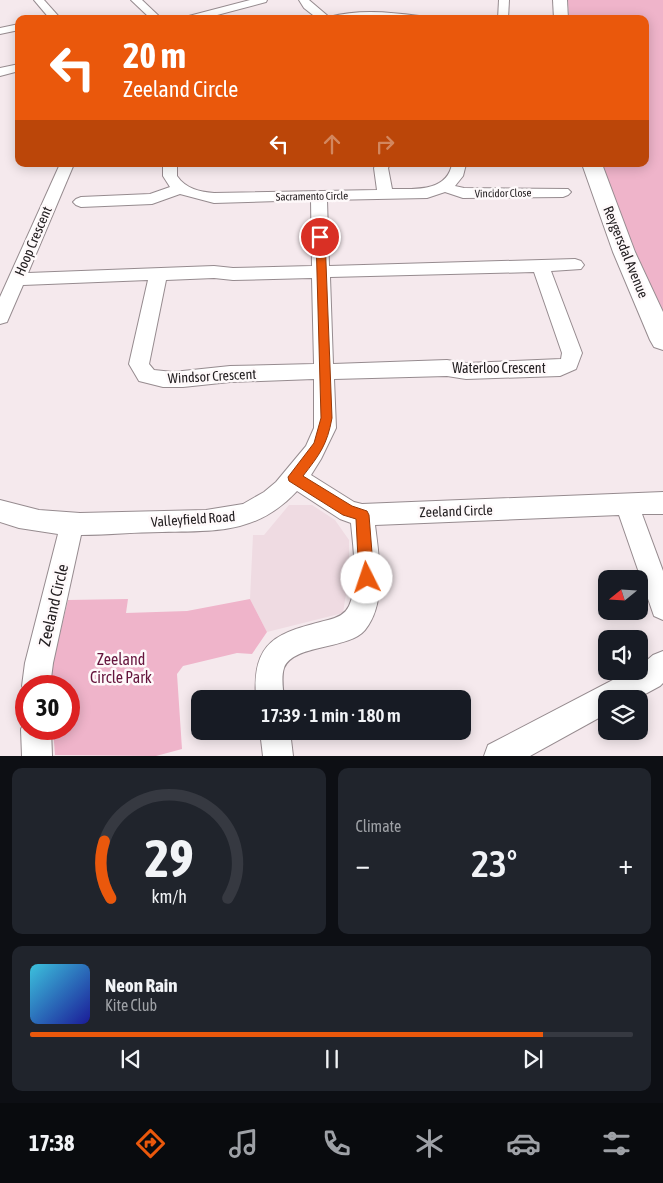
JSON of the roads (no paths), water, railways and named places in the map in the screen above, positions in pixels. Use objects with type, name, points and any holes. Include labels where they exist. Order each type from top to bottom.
[{"type":"main road","points":[[560,0],[561,15]]},
{"type":"main road","name":"Reygersdal Avenue","points":[[593,167],[624,252],[663,340]]},
{"type":"street","points":[[39,0],[52,15]]},
{"type":"street","points":[[136,0],[153,15]]},
{"type":"street","points":[[204,15],[262,0]]},
{"type":"street","points":[[304,0],[308,6],[320,15]]},
{"type":"street","points":[[503,15],[504,0]]},
{"type":"street","points":[[0,31],[15,28]]},
{"type":"street","points":[[0,72],[15,68]]},
{"type":"street","name":"Hoop Crescent","points":[[0,318],[66,167]]},
{"type":"street","points":[[81,202],[152,199],[180,189],[170,176],[170,167]]},
{"type":"street","points":[[382,167],[386,195]]},
{"type":"street","points":[[444,187],[455,179],[459,167]]},
{"type":"street","name":"Sacramento Circle","points":[[180,189],[195,195],[214,198],[417,194],[444,187]]},
{"type":"street","name":"Vincidor Close","points":[[444,187],[463,193],[563,192]]},
{"type":"street","name":"Valleyfield Road","points":[[0,511],[34,521],[72,524],[222,520],[238,517],[261,508],[272,501],[313,455],[324,433],[326,418],[319,196]]},
{"type":"street","points":[[17,279],[575,265]]},
{"type":"street","name":"Waterloo Crescent","points":[[325,371],[447,368],[466,371],[565,366],[571,361],[572,353],[540,266]]},
{"type":"street","name":"Windsor Crescent","points":[[158,274],[139,364],[143,373],[148,376],[160,379],[199,378],[224,374],[325,371]]},
{"type":"street","name":"Zeeland Circle","points":[[294,477],[348,511],[362,515],[663,503]]},
{"type":"street","points":[[628,505],[663,607]]},
{"type":"street","points":[[269,690],[269,668],[280,650],[296,642],[347,628],[358,618],[361,612],[367,578],[362,515]]},
{"type":"street","name":"Zeeland Circle","points":[[37,675],[72,524]]},
{"type":"street","points":[[624,690],[650,676],[663,666]]},
{"type":"street","points":[[499,756],[598,704]]},
{"type":"street","points":[[36,740],[37,756]]},
{"type":"street","points":[[276,740],[278,756]]},
{"type":"park label","name":"Zeeland Circle Park","points":[[121,668]]}]
